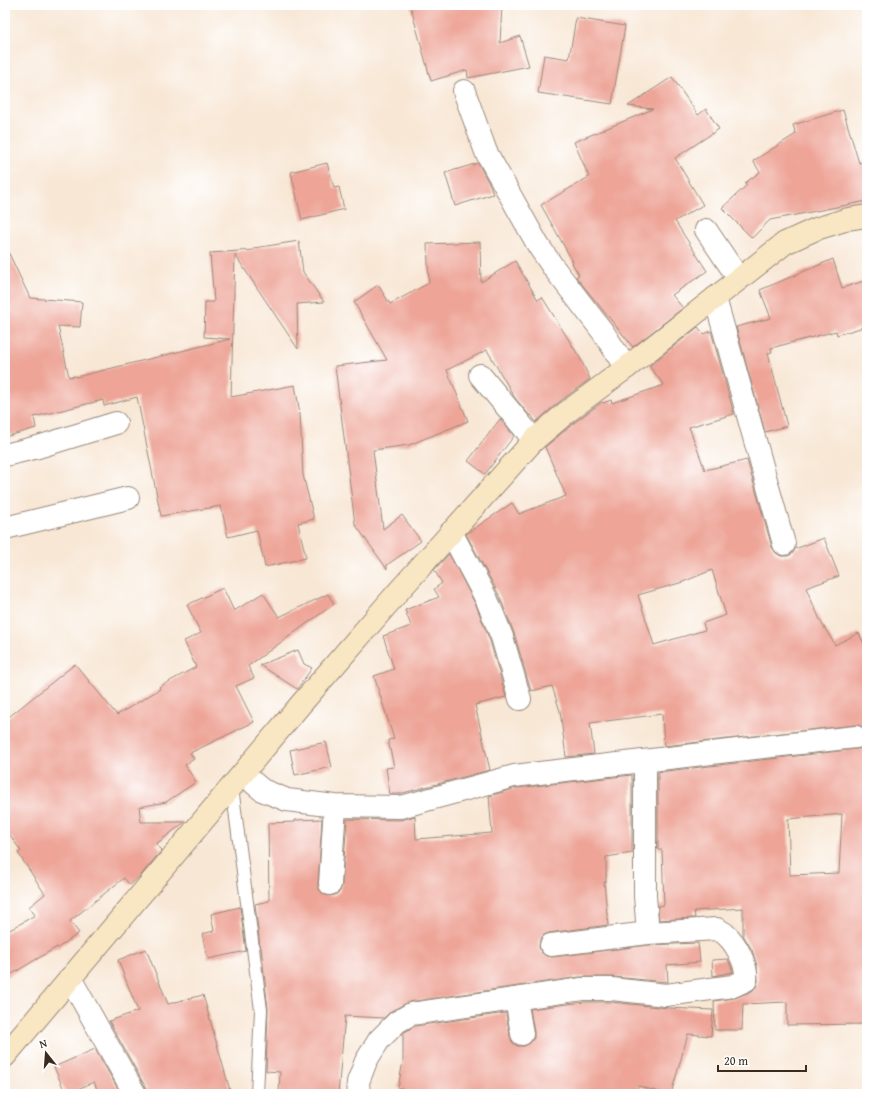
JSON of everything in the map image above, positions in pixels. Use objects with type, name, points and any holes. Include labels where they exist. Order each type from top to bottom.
[{"type":"street","points":[[464,91],[486,152],[538,245],[602,332],[626,368]]},
{"type":"street","points":[[5,1056],[306,698],[451,532],[534,440],[567,412],[626,368],[785,243],[816,229],[848,219],[867,216]]},
{"type":"street","points":[[706,230],[739,279]]},
{"type":"street","points":[[715,298],[784,544]]},
{"type":"street","points":[[480,375],[534,440]]},
{"type":"street","points":[[5,455],[38,447],[116,423]]},
{"type":"street","points":[[5,528],[128,498]]},
{"type":"street","points":[[451,532],[487,600],[502,637],[520,699]]},
{"type":"street","points":[[237,780],[287,800],[335,806],[401,807],[514,776],[856,737]]},
{"type":"street","points":[[645,761],[645,896],[648,933]]},
{"type":"street","points":[[330,884],[335,806]]},
{"type":"street","points":[[359,1094],[358,1082],[366,1062],[379,1040],[397,1022],[411,1014],[582,989],[612,989],[666,995],[733,986],[746,980],[747,972],[736,948],[726,934],[717,929],[648,933],[551,945]]},
{"type":"street","points":[[70,978],[135,1094]]},
{"type":"street","points":[[516,999],[522,1034]]},
{"type":"lane","points":[[237,780],[261,1010],[257,1094]]},
{"type":"building","points":[[410,5],[502,5],[500,43],[520,36],[529,66],[468,78],[467,70],[431,81]]},
{"type":"building","points":[[576,18],[625,26],[612,104],[538,93],[544,55],[569,59]]},
{"type":"building","points":[[672,77],[698,115],[706,109],[719,129],[675,158],[703,205],[675,221],[707,271],[672,295],[683,308],[633,347],[576,277],[579,275],[572,263],[573,262],[541,205],[589,177],[574,142],[653,109],[628,106]]},
{"type":"building","points":[[843,110],[859,163],[867,161],[867,201],[770,220],[752,238],[722,208],[747,185],[745,183],[760,172],[753,161],[796,134],[793,125]]},
{"type":"building","points":[[327,163],[334,188],[339,187],[344,209],[302,220],[291,172]]},
{"type":"building","points":[[478,163],[490,185],[493,194],[455,206],[445,173]]},
{"type":"building","points":[[299,241],[303,272],[324,302],[297,304],[298,349],[235,255],[231,397],[295,385],[300,414],[303,475],[314,519],[298,523],[306,558],[265,567],[257,530],[228,537],[221,506],[161,516],[137,397],[104,406],[103,400],[34,417],[36,428],[5,437],[5,245],[30,298],[82,302],[80,327],[58,326],[69,377],[76,377],[230,339],[204,337],[205,302],[214,302],[210,253],[254,250],[254,248]]},
{"type":"building","points":[[480,242],[481,282],[515,261],[538,300],[542,297],[580,358],[590,379],[559,402],[536,422],[515,398],[487,350],[447,370],[468,421],[409,445],[373,450],[383,529],[402,515],[421,541],[387,565],[387,569],[355,524],[335,366],[387,360],[354,302],[378,285],[390,304],[429,283],[427,244]]},
{"type":"building","points":[[833,259],[842,288],[867,280],[867,326],[837,335],[836,331],[771,348],[772,352],[768,353],[787,426],[765,432],[736,327],[771,318],[760,290]]},
{"type":"building","points":[[698,327],[704,334],[711,331],[734,414],[689,427],[705,470],[747,460],[772,547],[776,553],[781,556],[788,556],[793,553],[795,549],[824,538],[839,576],[806,588],[821,622],[835,645],[859,633],[867,650],[867,732],[861,726],[855,725],[664,746],[662,714],[590,723],[594,754],[566,757],[560,711],[552,686],[531,691],[514,633],[499,595],[466,534],[512,503],[519,514],[566,496],[545,447],[602,402],[611,400],[612,403],[664,385],[649,366]],"holes":[[[712,570],[726,615],[703,623],[705,630],[654,645],[638,595],[683,582]]]},
{"type":"building","points":[[500,419],[514,436],[485,474],[468,461]]},
{"type":"building","points":[[449,554],[476,605],[490,641],[506,697],[475,705],[490,770],[399,794],[390,794],[386,768],[394,767],[388,740],[394,739],[374,676],[394,669],[383,636],[411,626],[405,610],[439,597],[434,589],[442,583],[434,570]]},
{"type":"building","points":[[223,588],[234,611],[263,593],[279,617],[328,594],[334,604],[248,666],[254,678],[236,686],[254,722],[190,753],[194,759],[185,765],[196,782],[166,802],[139,807],[141,822],[185,822],[156,844],[162,850],[141,875],[130,885],[124,878],[70,921],[79,933],[58,948],[57,947],[5,978],[5,933],[35,915],[29,907],[45,894],[18,853],[21,851],[5,828],[5,720],[75,664],[117,715],[160,689],[159,687],[196,667],[184,641],[201,633],[187,605]]},
{"type":"building","points":[[298,650],[304,664],[312,668],[297,689],[260,665]]},
{"type":"building","points":[[326,742],[332,767],[295,775],[290,750]]},
{"type":"building","points":[[867,743],[867,1024],[787,1025],[787,1002],[743,1004],[742,1030],[715,1030],[714,1001],[735,998],[752,991],[756,987],[758,981],[757,966],[752,950],[743,935],[743,908],[694,911],[695,918],[659,920],[658,906],[664,905],[662,850],[658,850],[658,772],[857,749],[863,747]],"holes":[[[842,814],[839,873],[790,875],[788,819]]]},
{"type":"building","points":[[632,775],[632,853],[606,857],[606,882],[604,882],[608,925],[549,933],[544,935],[540,940],[539,947],[541,952],[546,956],[553,957],[649,945],[698,943],[700,962],[667,965],[668,982],[613,977],[580,977],[409,1002],[391,1011],[384,1018],[345,1016],[338,1094],[279,1094],[280,1072],[266,1071],[268,1009],[255,904],[269,901],[268,823],[322,819],[318,884],[319,889],[323,894],[330,896],[335,895],[340,891],[342,885],[347,819],[401,820],[415,816],[416,839],[492,833],[489,796],[516,788]]},
{"type":"building","points":[[240,907],[246,951],[208,959],[202,934],[214,931],[211,914]]},
{"type":"building","points":[[146,949],[168,1004],[203,995],[231,1094],[147,1094],[146,1088],[109,1021],[138,1011],[118,960]]},
{"type":"building","points":[[728,959],[733,972],[713,976],[712,960]]},
{"type":"building","points":[[583,1002],[611,1002],[668,1008],[713,1010],[711,1036],[688,1034],[671,1094],[638,1086],[637,1094],[401,1094],[402,1088],[398,1088],[403,1061],[403,1033],[415,1026],[506,1013],[512,1042],[517,1046],[524,1046],[530,1043],[534,1038],[530,1009]]},
{"type":"building","points":[[95,1049],[121,1094],[99,1094],[94,1082],[66,1094],[54,1067]]}]
